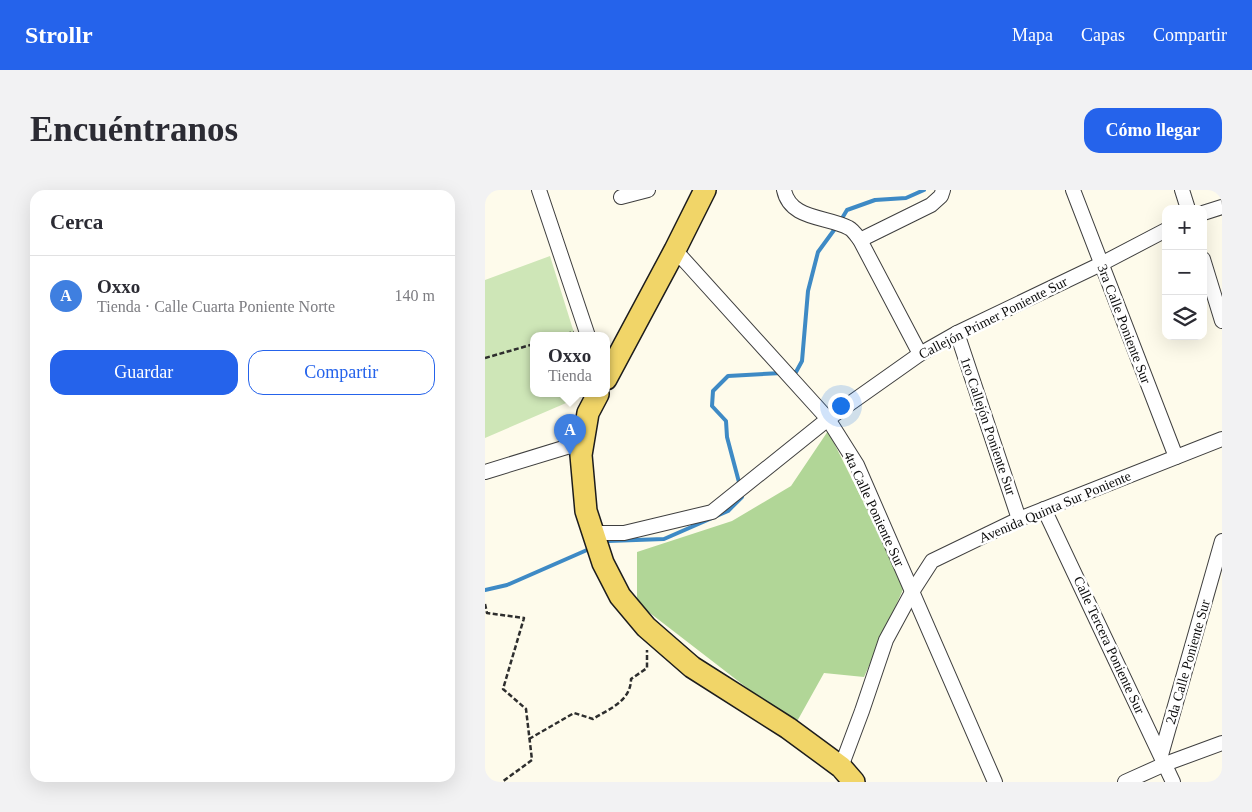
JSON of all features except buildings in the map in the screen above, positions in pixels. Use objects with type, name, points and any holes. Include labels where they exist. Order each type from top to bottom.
[{"type":"main road","points":[[610,372],[705,190]]},
{"type":"main road","points":[[596,397],[588,413],[581,455],[586,511],[603,562],[620,596],[646,627],[692,667],[788,728],[847,775]]},
{"type":"street","points":[[539,190],[587,332]]},
{"type":"street","points":[[621,197],[647,190]]},
{"type":"street","points":[[784,190],[785,198],[795,209],[851,228],[860,240],[920,354]]},
{"type":"street","points":[[860,240],[931,205],[941,196],[943,190]]},
{"type":"street","name":"3ra Calle Poniente Sur","points":[[1073,190],[1177,457]]},
{"type":"street","points":[[1182,190],[1187,205]]},
{"type":"street","points":[[1207,212],[1222,207]]},
{"type":"street","name":"Callejón Primer Poniente Sur","points":[[593,533],[624,533],[712,512],[829,419],[920,354],[1162,232]]},
{"type":"street","name":"4ta Calle Poniente Sur","points":[[675,250],[829,419],[857,465],[995,782]]},
{"type":"street","points":[[1207,272],[1222,321]]},
{"type":"street","name":"1ro Callejón Poniente Sur","points":[[957,334],[1019,519]]},
{"type":"street","name":"Avenida Quinta Sur Poniente","points":[[847,775],[862,710],[886,640],[912,592],[932,561],[1044,508],[1222,439]]},
{"type":"street","points":[[485,472],[583,442]]},
{"type":"street","name":"Calle Tercera Poniente Sur","points":[[1044,508],[1173,782]]},
{"type":"street","name":"2da Calle Poniente Sur","points":[[1163,760],[1222,541]]},
{"type":"street","points":[[1125,782],[1163,760],[1222,743]]},
{"type":"path","points":[[485,358],[530,345]]},
{"type":"path","points":[[485,604],[487,612],[524,618],[503,689],[525,710],[532,760],[502,782]]},
{"type":"path","points":[[529,739],[574,713],[593,720],[625,699],[631,687],[631,679],[647,668],[646,627]]},
{"type":"green space","points":[[550,256],[574,332],[530,332],[530,397],[580,397],[485,438],[485,280]]},
{"type":"green space","points":[[828,431],[905,585],[864,677],[824,673],[795,725],[637,603],[637,552],[732,521],[791,486]]},
{"type":"waterway","points":[[841,220],[847,210],[875,200],[906,198],[924,190]]},
{"type":"waterway","points":[[791,372],[796,372],[802,361],[808,291],[818,252],[837,226]]},
{"type":"waterway","points":[[740,486],[727,437],[726,421],[712,406],[713,391],[728,376],[782,373]]},
{"type":"waterway","points":[[608,541],[664,539],[728,511],[742,497],[741,493]]},
{"type":"waterway","points":[[485,590],[507,585],[587,550]]},
{"type":"place","name":"Oxxo","points":[[570,455]]}]
